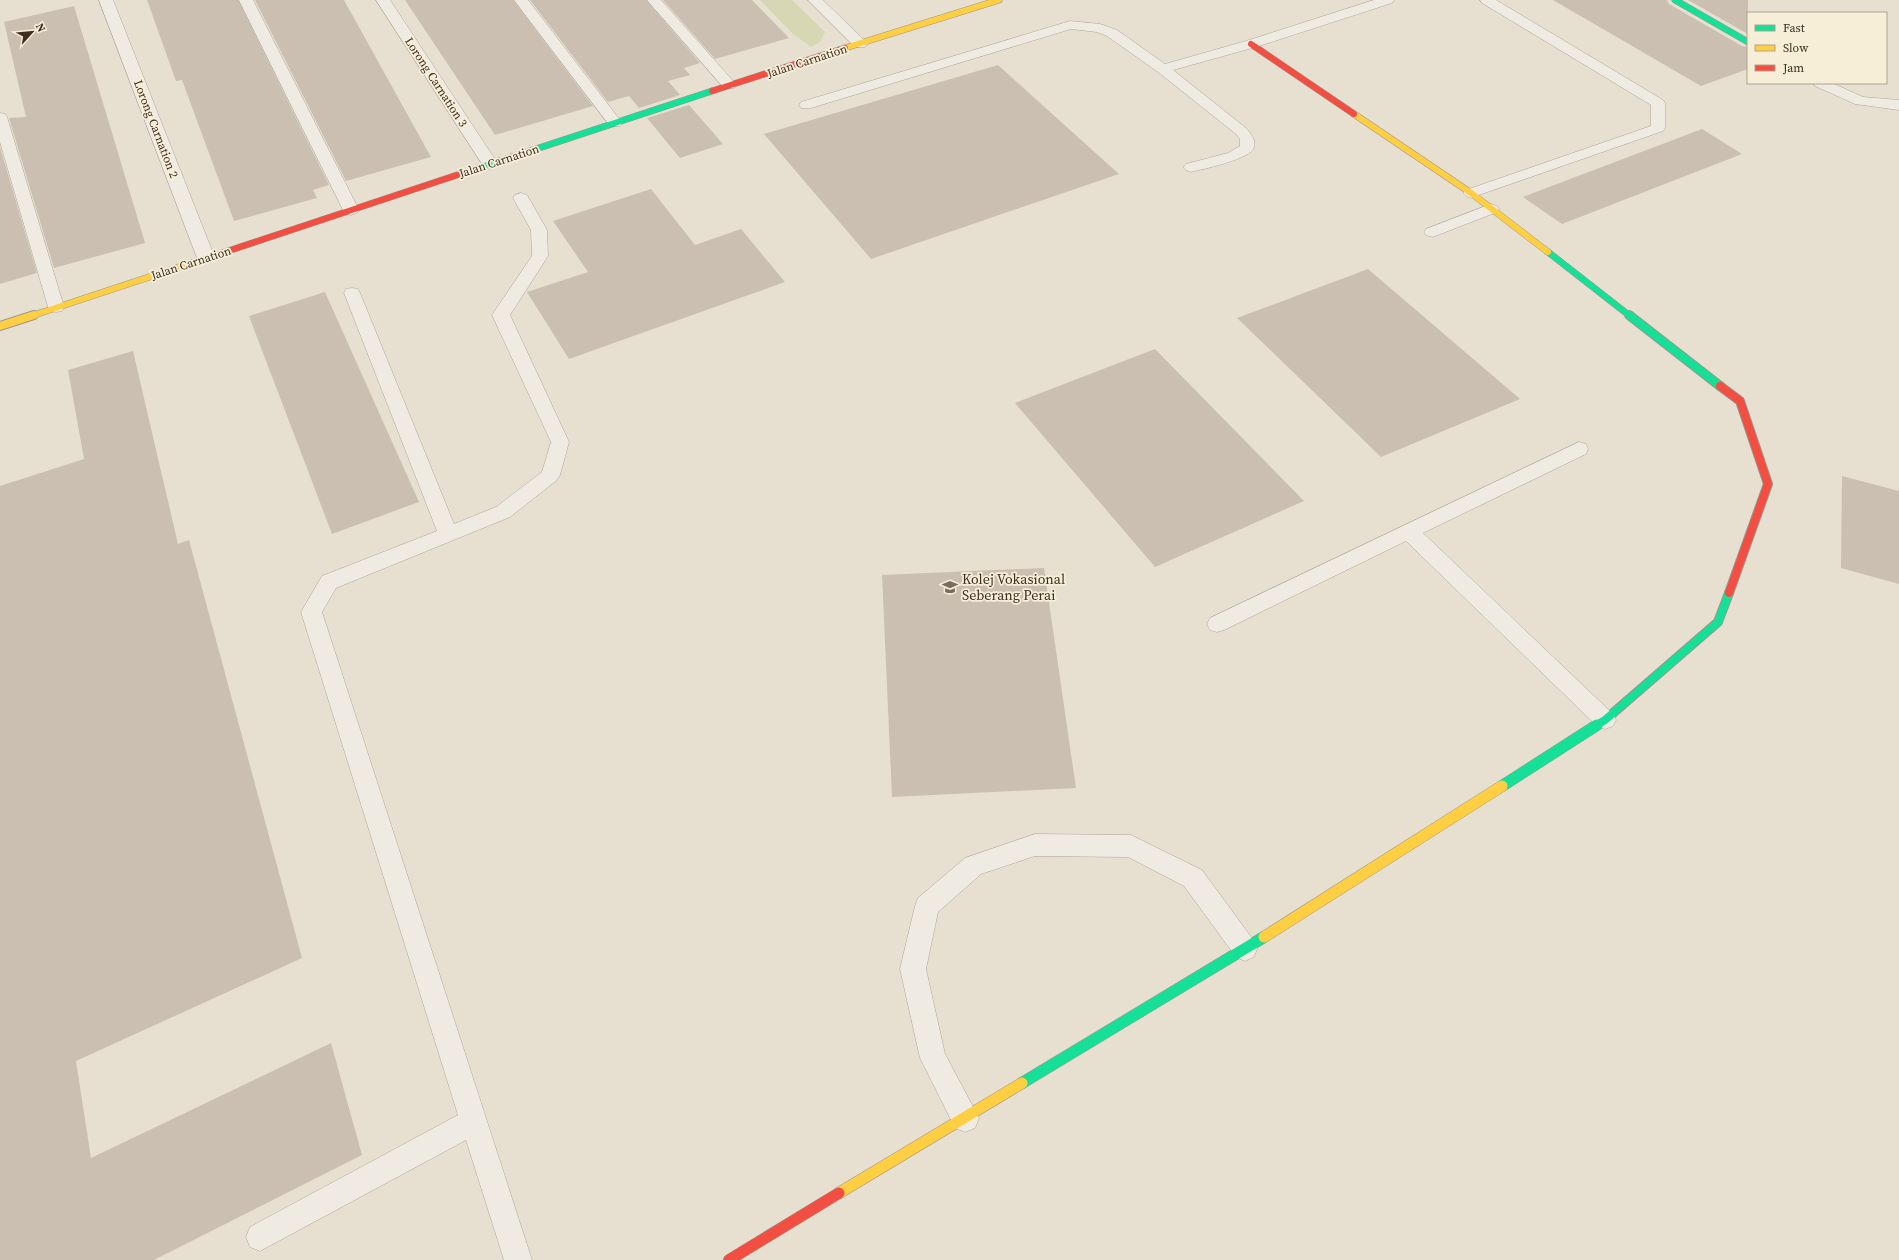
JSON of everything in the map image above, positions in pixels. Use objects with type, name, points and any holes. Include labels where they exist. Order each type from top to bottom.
[{"type":"street","name":"Lorong Carnation 2","points":[[106,0],[206,258]]},
{"type":"street","name":"Lorong Carnation 3","points":[[383,0],[490,164]]},
{"type":"street","points":[[654,0],[729,85]]},
{"type":"street","points":[[815,0],[860,44]]},
{"type":"street","name":"Jalan Carnation","points":[[0,326],[729,85],[999,0]]},
{"type":"street","points":[[1675,0],[1747,41]]},
{"type":"street","points":[[729,1260],[1246,949],[1606,720],[1718,622],[1768,484],[1740,401],[1471,193],[1250,44]]},
{"type":"street","points":[[1822,84],[1860,101],[1899,105]]},
{"type":"lane","points":[[246,0],[351,210]]},
{"type":"lane","points":[[521,0],[615,123]]},
{"type":"lane","points":[[1163,68],[1250,44],[1387,0]]},
{"type":"lane","points":[[1471,193],[1658,128],[1658,103],[1487,0]]},
{"type":"lane","points":[[806,105],[1070,25],[1100,28],[1112,33],[1163,68],[1224,120],[1242,131],[1247,139],[1247,148],[1233,156],[1190,167]]},
{"type":"lane","points":[[0,117],[56,307]]},
{"type":"lane","points":[[518,1260],[311,612],[329,582],[503,512],[550,475],[560,442],[501,315],[540,256],[539,230],[521,198]]},
{"type":"lane","points":[[1432,232],[1492,209]]},
{"type":"lane","points":[[352,293],[448,534]]},
{"type":"lane","points":[[1217,624],[1579,449]]},
{"type":"lane","points":[[1409,532],[1606,720]]},
{"type":"lane","points":[[965,1118],[933,1058],[912,969],[927,906],[973,866],[1034,845],[1131,846],[1193,878],[1246,949]]},
{"type":"lane","points":[[260,1237],[474,1121]]},
{"type":"green space","points":[[760,0],[792,0],[825,32],[820,42],[811,47],[793,34]]},
{"type":"building","points":[[147,0],[238,0],[329,185],[313,190],[317,198],[234,221],[182,80],[176,81]]},
{"type":"building","points":[[255,0],[344,0],[431,157],[346,181]]},
{"type":"building","points":[[405,0],[513,0],[593,106],[495,135]]},
{"type":"building","points":[[530,0],[646,0],[700,63],[684,68],[690,75],[668,81],[680,95],[639,108],[629,96],[608,102]]},
{"type":"building","points":[[663,0],[752,0],[789,38],[715,59]]},
{"type":"building","points":[[1553,0],[1667,0],[1669,4],[1742,46],[1747,47],[1747,69],[1701,86]]},
{"type":"building","points":[[1688,0],[1748,0],[1747,33]]},
{"type":"building","points":[[74,6],[145,243],[54,268],[9,118],[26,117],[4,22]]},
{"type":"building","points":[[998,65],[1119,174],[871,259],[764,134]]},
{"type":"building","points":[[689,105],[723,144],[680,158],[647,118]]},
{"type":"building","points":[[1702,129],[1742,154],[1562,224],[1523,197]]},
{"type":"building","points":[[0,147],[37,273],[0,284]]},
{"type":"building","points":[[651,189],[695,245],[741,229],[785,282],[569,359],[527,292],[588,272],[553,221]]},
{"type":"building","points":[[1368,269],[1520,399],[1381,457],[1237,318]]},
{"type":"building","points":[[325,292],[419,502],[332,534],[249,316]]},
{"type":"building","points":[[1155,349],[1304,501],[1155,567],[1015,403]]},
{"type":"building","points":[[133,351],[178,544],[189,540],[302,958],[76,1061],[91,1158],[331,1043],[362,1155],[154,1260],[0,1260],[0,486],[84,459],[68,370]]},
{"type":"building","points":[[1842,476],[1899,491],[1899,584],[1841,568]]},
{"type":"building","points":[[1044,568],[1076,788],[892,797],[882,575]]},
{"type":"traffic: fast","points":[[1675,0],[1747,41]]},
{"type":"traffic: fast","points":[[460,174],[712,91]]},
{"type":"traffic: fast","points":[[1548,252],[1720,386]]},
{"type":"traffic: fast","points":[[1502,786],[1605,720],[1718,622],[1729,593]]},
{"type":"traffic: fast","points":[[1022,1083],[1264,937]]},
{"type":"traffic: slow","points":[[845,48],[999,0]]},
{"type":"traffic: slow","points":[[1354,114],[1471,193],[1548,252]]},
{"type":"traffic: slow","points":[[0,326],[228,251]]},
{"type":"traffic: slow","points":[[1264,937],[1502,786]]},
{"type":"traffic: slow","points":[[839,1193],[1022,1083]]},
{"type":"traffic: jam","points":[[1251,44],[1354,114]]},
{"type":"traffic: jam","points":[[712,91],[845,48]]},
{"type":"traffic: jam","points":[[228,251],[460,174]]},
{"type":"traffic: jam","points":[[1720,386],[1740,401],[1768,484],[1729,593]]},
{"type":"traffic: jam","points":[[729,1260],[839,1193]]},
{"type":"place","name":"Kolej Vokasional Seberang Perai","points":[[950,587]]}]
